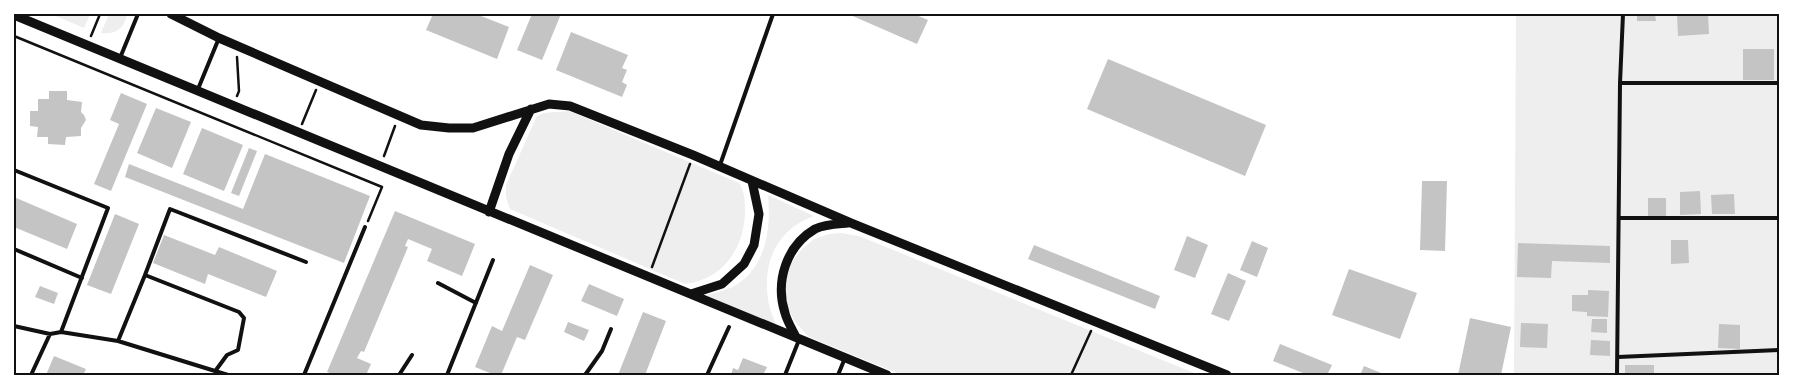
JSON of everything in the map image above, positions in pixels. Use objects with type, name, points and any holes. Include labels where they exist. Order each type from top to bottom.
[{"type":"street","points":[[171,14],[236,46],[422,125],[473,128],[550,104],[570,106],[851,223],[1227,375]]},
{"type":"street","points":[[14,15],[233,107],[887,375]]},
{"type":"street","points":[[489,212],[509,154],[531,109]]},
{"type":"street","points":[[691,294],[722,284],[744,264],[754,245],[759,222],[758,205],[752,181]]},
{"type":"street","points":[[798,338],[785,313],[781,291],[783,271],[792,250],[803,237],[816,229],[827,225],[851,223]]},
{"type":"lane","points":[[119,59],[138,14]]},
{"type":"lane","points":[[720,167],[773,14]]},
{"type":"lane","points":[[1617,375],[1620,83],[1623,14]]},
{"type":"lane","points":[[197,91],[219,38]]},
{"type":"lane","points":[[1620,83],[1779,83]]},
{"type":"lane","points":[[14,170],[108,208],[62,332]]},
{"type":"lane","points":[[118,341],[170,209],[306,262]]},
{"type":"lane","points":[[1620,218],[1779,218]]},
{"type":"lane","points":[[304,375],[365,227]]},
{"type":"lane","points":[[14,249],[82,278]]},
{"type":"lane","points":[[447,375],[493,260]]},
{"type":"lane","points":[[144,275],[239,312],[244,318],[238,350],[227,355],[216,370]]},
{"type":"lane","points":[[438,283],[476,302]]},
{"type":"lane","points":[[14,326],[50,334],[62,332],[118,341],[228,375]]},
{"type":"lane","points":[[707,375],[729,327]]},
{"type":"lane","points":[[585,375],[602,351],[612,329]]},
{"type":"lane","points":[[31,375],[50,334]]},
{"type":"lane","points":[[785,375],[798,338]]},
{"type":"lane","points":[[1618,357],[1779,350]]},
{"type":"lane","points":[[399,375],[412,355]]},
{"type":"lane","points":[[838,375],[845,358]]},
{"type":"path","points":[[86,46],[100,14]]},
{"type":"path","points":[[14,36],[382,187],[365,227]]},
{"type":"path","points":[[233,107],[240,90],[236,46]]},
{"type":"path","points":[[298,133],[320,82]]},
{"type":"path","points":[[374,184],[399,116]]},
{"type":"path","points":[[649,277],[693,156]]},
{"type":"path","points":[[1071,375],[1095,322]]},
{"type":"shaded area","points":[[51,14],[90,14],[84,28]]},
{"type":"shaded area","points":[[109,14],[127,14],[122,27],[115,32],[101,33]]},
{"type":"shaded area","points":[[1516,14],[1779,14],[1779,375],[1514,375]]},
{"type":"shaded area","points":[[569,111],[739,183],[745,201],[744,226],[740,239],[729,260],[710,276],[685,284],[510,209],[506,197],[506,185],[537,116],[544,113]]},
{"type":"shaded area","points":[[768,195],[814,216],[789,230],[774,251],[769,263],[767,290],[769,305],[777,327],[706,295],[735,285],[756,266],[768,231]]},
{"type":"shaded area","points":[[841,233],[859,236],[1199,375],[902,375],[809,337],[796,323],[788,309],[785,291],[787,275],[792,262],[802,249],[814,239],[829,234]]},
{"type":"building","points":[[433,14],[476,14],[509,27],[497,59],[426,30]]},
{"type":"building","points":[[532,14],[561,14],[542,60],[517,50]]},
{"type":"building","points":[[848,14],[914,14],[928,20],[917,44]]},
{"type":"building","points":[[1637,14],[1655,14],[1656,21],[1637,21]]},
{"type":"building","points":[[1677,14],[1708,14],[1709,34],[1678,36]]},
{"type":"building","points":[[571,32],[628,55],[622,68],[627,70],[622,82],[627,85],[622,97],[556,70]]},
{"type":"building","points":[[1743,49],[1774,49],[1774,80],[1743,80]]},
{"type":"building","points":[[1108,59],[1266,125],[1245,176],[1087,109]]},
{"type":"building","points":[[49,91],[67,91],[67,100],[82,102],[81,112],[86,120],[81,128],[81,136],[66,137],[65,145],[48,144],[48,137],[37,137],[38,127],[30,126],[30,111],[38,111],[38,99],[49,99]]},
{"type":"building","points":[[121,93],[147,104],[111,191],[94,184],[119,124],[110,120]]},
{"type":"building","points":[[156,108],[191,122],[172,168],[137,153]]},
{"type":"building","points":[[202,128],[243,145],[224,191],[183,174]]},
{"type":"building","points":[[249,148],[257,151],[239,196],[231,193]]},
{"type":"building","points":[[265,154],[370,196],[344,263],[125,177],[129,164],[243,209]]},
{"type":"building","points":[[1422,181],[1447,181],[1445,251],[1420,250]]},
{"type":"building","points":[[1700,191],[1701,214],[1680,215],[1680,192]]},
{"type":"building","points":[[1734,194],[1735,214],[1712,214],[1711,195]]},
{"type":"building","points":[[14,197],[77,224],[67,249],[14,227]]},
{"type":"building","points":[[1648,198],[1666,198],[1666,216],[1648,216]]},
{"type":"building","points":[[395,211],[475,244],[462,276],[427,261],[432,249],[408,239],[405,246],[408,247],[364,352],[361,351],[357,358],[371,364],[366,375],[336,375],[327,372]]},
{"type":"building","points":[[115,214],[139,224],[111,294],[87,285]]},
{"type":"building","points":[[164,235],[215,255],[219,247],[277,271],[266,297],[208,274],[205,284],[153,263]]},
{"type":"building","points":[[1187,236],[1208,245],[1195,278],[1174,270]]},
{"type":"building","points":[[1671,240],[1688,240],[1689,263],[1671,264]]},
{"type":"building","points":[[1252,241],[1268,248],[1257,277],[1240,270]]},
{"type":"building","points":[[1518,243],[1610,246],[1610,263],[1552,261],[1551,278],[1517,277]]},
{"type":"building","points":[[1034,245],[1160,296],[1155,309],[1028,259]]},
{"type":"building","points":[[530,265],[553,275],[525,340],[517,337],[501,375],[495,375],[475,367],[492,326],[502,331]]},
{"type":"building","points":[[1349,269],[1417,293],[1400,339],[1332,315]]},
{"type":"building","points":[[1228,273],[1246,281],[1229,321],[1211,314]]},
{"type":"building","points":[[589,284],[624,299],[617,316],[581,301]]},
{"type":"building","points":[[40,286],[58,293],[54,304],[35,297]]},
{"type":"building","points":[[1588,290],[1609,291],[1608,317],[1587,316],[1587,312],[1572,311],[1572,295],[1588,295]]},
{"type":"building","points":[[643,312],[666,321],[645,375],[618,375]]},
{"type":"building","points":[[1470,318],[1511,327],[1501,375],[1458,375]]},
{"type":"building","points":[[1592,319],[1607,319],[1607,333],[1591,332]]},
{"type":"building","points":[[568,322],[589,330],[584,341],[564,332]]},
{"type":"building","points":[[1521,323],[1548,324],[1547,348],[1520,347]]},
{"type":"building","points":[[1719,324],[1740,325],[1740,349],[1718,348]]},
{"type":"building","points":[[1591,340],[1610,341],[1610,356],[1590,355]]},
{"type":"building","points":[[1280,344],[1332,365],[1327,375],[1308,375],[1273,361]]},
{"type":"building","points":[[54,356],[86,369],[83,375],[46,375]]},
{"type":"building","points":[[743,358],[767,367],[763,375],[731,375],[733,368],[738,370]]},
{"type":"building","points":[[1625,365],[1654,365],[1654,375],[1625,375]]},
{"type":"building","points":[[1364,366],[1386,375],[1360,375]]}]
